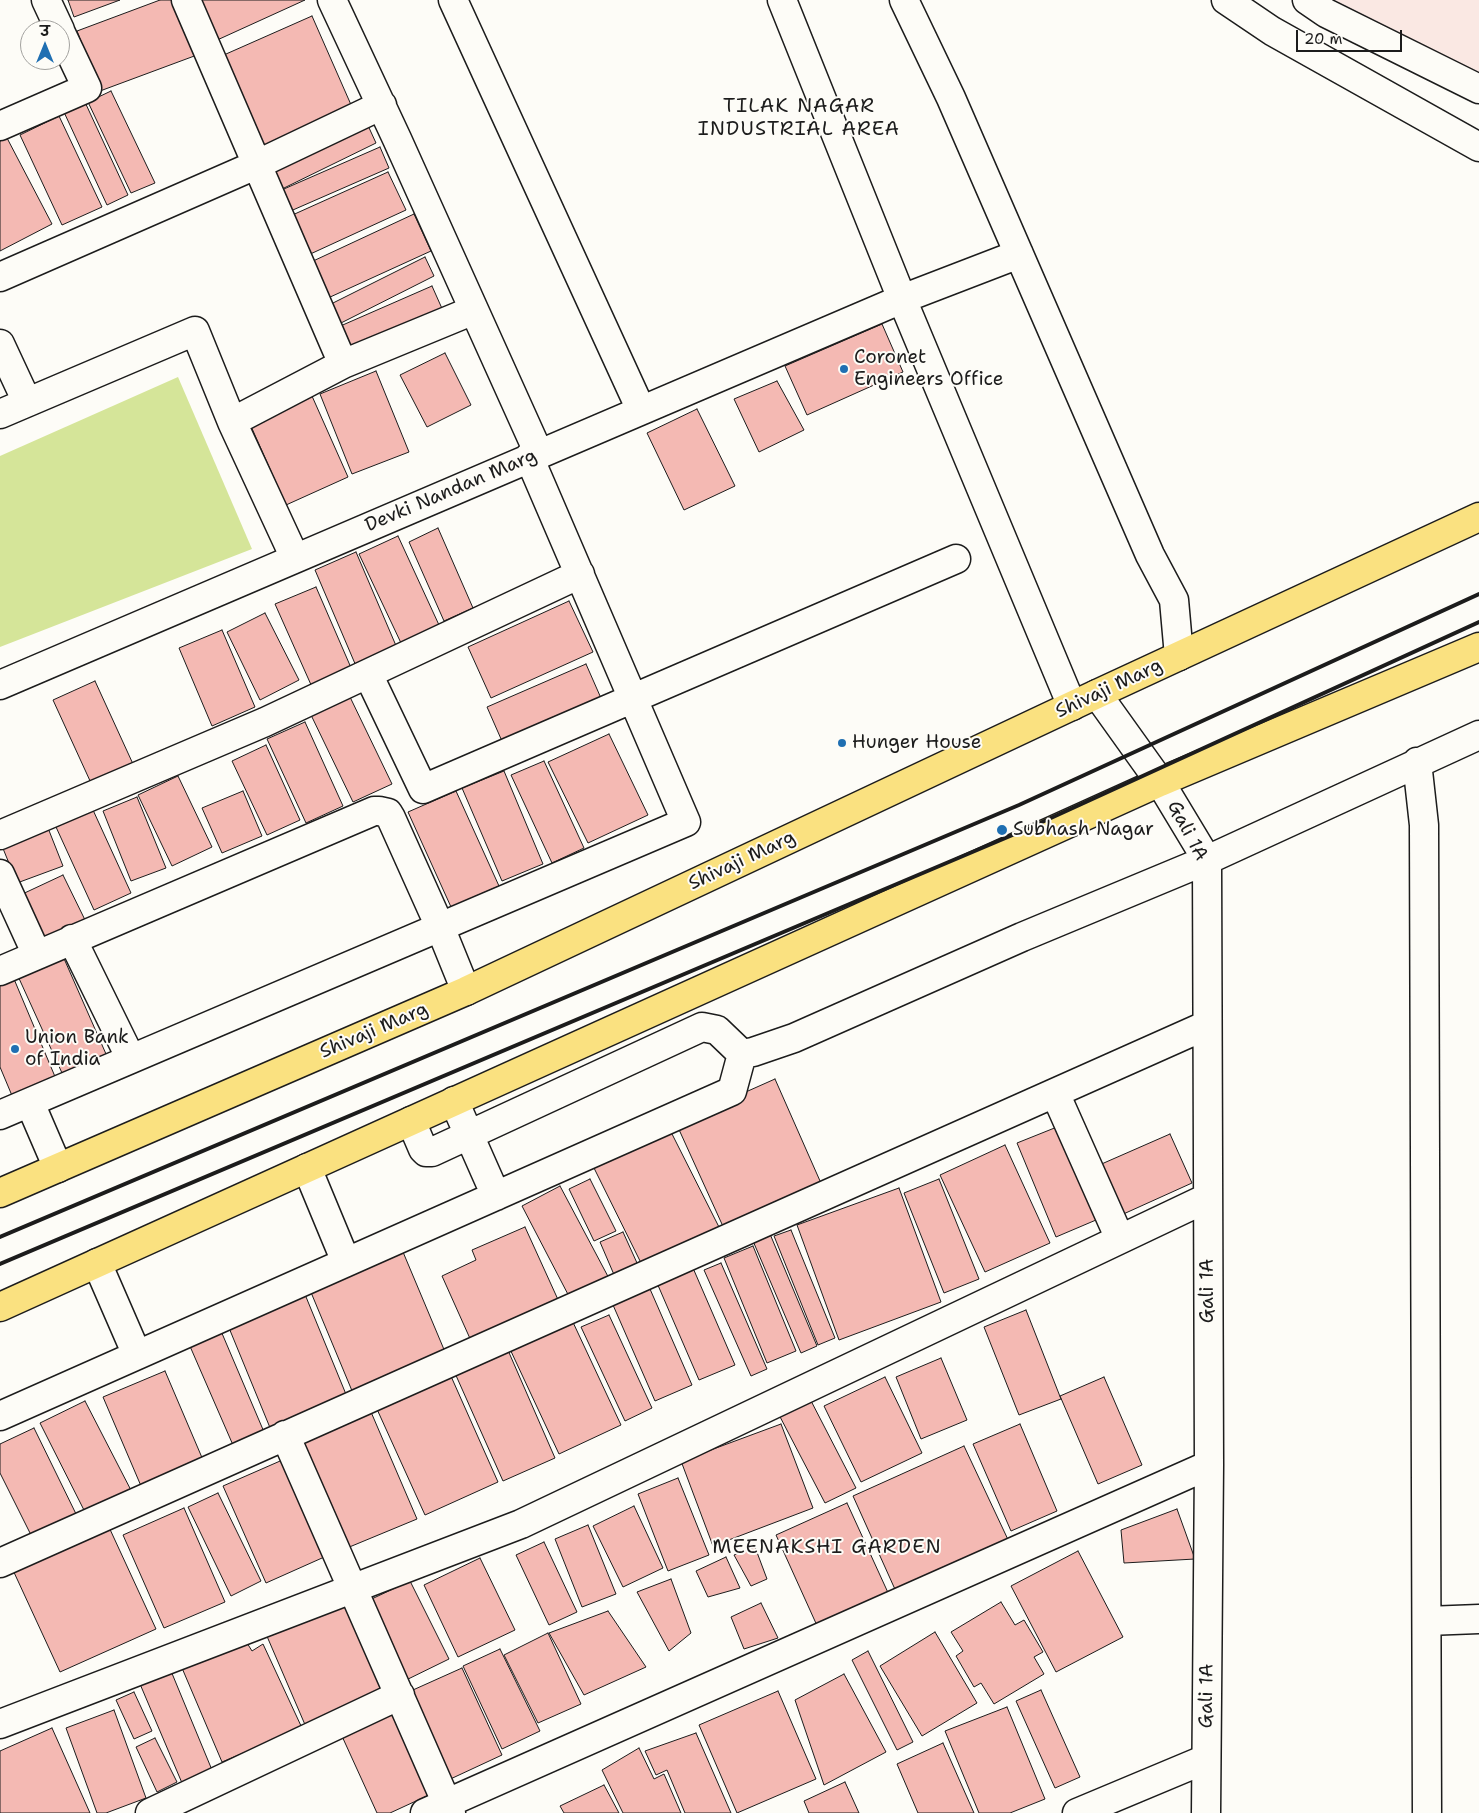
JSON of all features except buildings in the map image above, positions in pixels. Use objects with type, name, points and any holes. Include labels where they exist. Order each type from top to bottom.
[{"type":"main road","name":"Shivaji Marg","points":[[0,1193],[466,991],[1097,694],[1479,518]]},
{"type":"main road","points":[[0,1307],[1160,782],[1479,647]]},
{"type":"street","points":[[46,0],[55,20]]},
{"type":"street","points":[[186,0],[343,364]]},
{"type":"street","points":[[0,1115],[686,822],[580,574],[534,455],[474,310],[382,105],[332,0]]},
{"type":"street","points":[[453,0],[641,410]]},
{"type":"street","points":[[782,0],[902,299],[1072,706]]},
{"type":"street","points":[[904,0],[951,98],[1150,554],[1174,600],[1179,656]]},
{"type":"street","points":[[1226,0],[1272,31],[1479,147]]},
{"type":"street","points":[[1307,0],[1326,13],[1479,89]]},
{"type":"street","points":[[0,126],[87,88],[70,51]]},
{"type":"street","points":[[0,277],[258,164],[382,105]]},
{"type":"street","name":"Devki Nandan Marg","points":[[0,685],[902,299],[1019,254]]},
{"type":"street","points":[[232,422],[343,364],[474,310]]},
{"type":"street","points":[[0,414],[195,331],[232,422],[295,558]]},
{"type":"street","points":[[0,344],[27,402]]},
{"type":"street","points":[[368,674],[423,789],[956,559]]},
{"type":"street","points":[[0,835],[265,722],[580,574]]},
{"type":"street","name":"Gali 1A","points":[[1097,694],[1160,782],[1207,860],[1209,1465],[1206,1813]]},
{"type":"street","points":[[742,1054],[794,1038],[1022,937],[1207,860],[1479,735]]},
{"type":"street","points":[[1417,762],[1424,825],[1427,1813]]},
{"type":"street","points":[[0,971],[374,810],[384,812],[391,818],[440,927],[466,991]]},
{"type":"street","points":[[0,874],[37,955]]},
{"type":"street","points":[[72,939],[132,1059]]},
{"type":"street","points":[[0,1563],[1207,1026]]},
{"type":"street","points":[[411,1121],[426,1152],[432,1152],[702,1027],[717,1030],[742,1054]]},
{"type":"street","points":[[3,1406],[137,1356],[732,1091],[742,1054]]},
{"type":"street","points":[[1055,1093],[1120,1239]]},
{"type":"street","points":[[454,1101],[496,1196]]},
{"type":"street","points":[[30,1103],[58,1168]]},
{"type":"street","points":[[306,1168],[346,1262]]},
{"type":"street","points":[[0,1724],[520,1524],[1207,1198]]},
{"type":"street","points":[[97,1263],[137,1356]]},
{"type":"street","points":[[285,1435],[354,1587],[400,1695],[441,1810],[1209,1465]]},
{"type":"street","points":[[1426,1621],[1479,1620]]},
{"type":"street","points":[[150,1813],[400,1695]]},
{"type":"street","points":[[1077,1813],[1206,1760]]},
{"type":"shaded area","points":[[1323,0],[1479,0],[1479,91]]},
{"type":"green space","points":[[178,377],[252,549],[0,647],[0,456]]},
{"type":"railway","points":[[0,1237],[1019,805],[1479,594]]},
{"type":"railway","points":[[0,1264],[1029,828],[1479,622]]},
{"type":"place","name":"Coronet Engineers Office","points":[[844,369]]},
{"type":"place","name":"Hunger House","points":[[842,743]]},
{"type":"place","name":"Subhash Nagar","points":[[1002,830]]},
{"type":"place","name":"Union Bank of India","points":[[15,1049]]},
{"type":"district","name":"TILAK NAGAR INDUSTRIAL AREA","points":[[799,118]]},
{"type":"district","name":"MEENAKSHI GARDEN","points":[[827,1548]]}]
